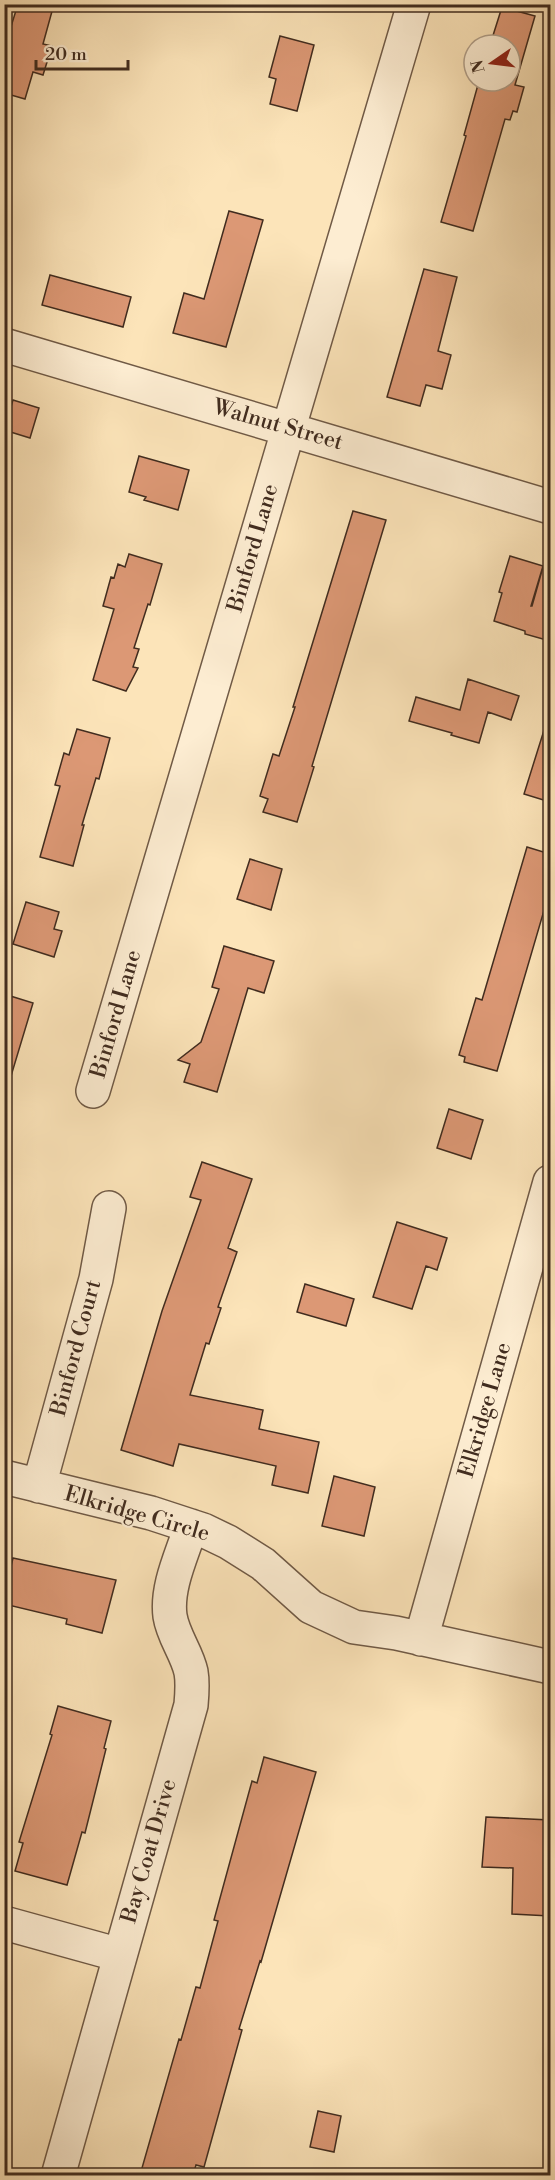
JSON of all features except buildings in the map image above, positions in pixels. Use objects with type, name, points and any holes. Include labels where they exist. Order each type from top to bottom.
[{"type":"street","name":"Binford Lane","points":[[93,1091],[414,4]]},
{"type":"street","name":"Walnut Street","points":[[4,345],[550,507]]},
{"type":"street","name":"Elkridge Lane","points":[[421,1639],[550,1182]]},
{"type":"street","name":"Binford Court","points":[[39,1486],[96,1279],[109,1208]]},
{"type":"street","name":"Elkridge Circle","points":[[4,1477],[151,1513],[191,1526],[228,1542],[248,1554],[263,1564],[311,1607],[354,1627],[550,1667]]},
{"type":"street","name":"Bay Coat Drive","points":[[58,2175],[191,1705],[191,1671],[173,1628],[170,1603],[191,1526]]},
{"type":"street","points":[[4,1923],[120,1955]]}]
